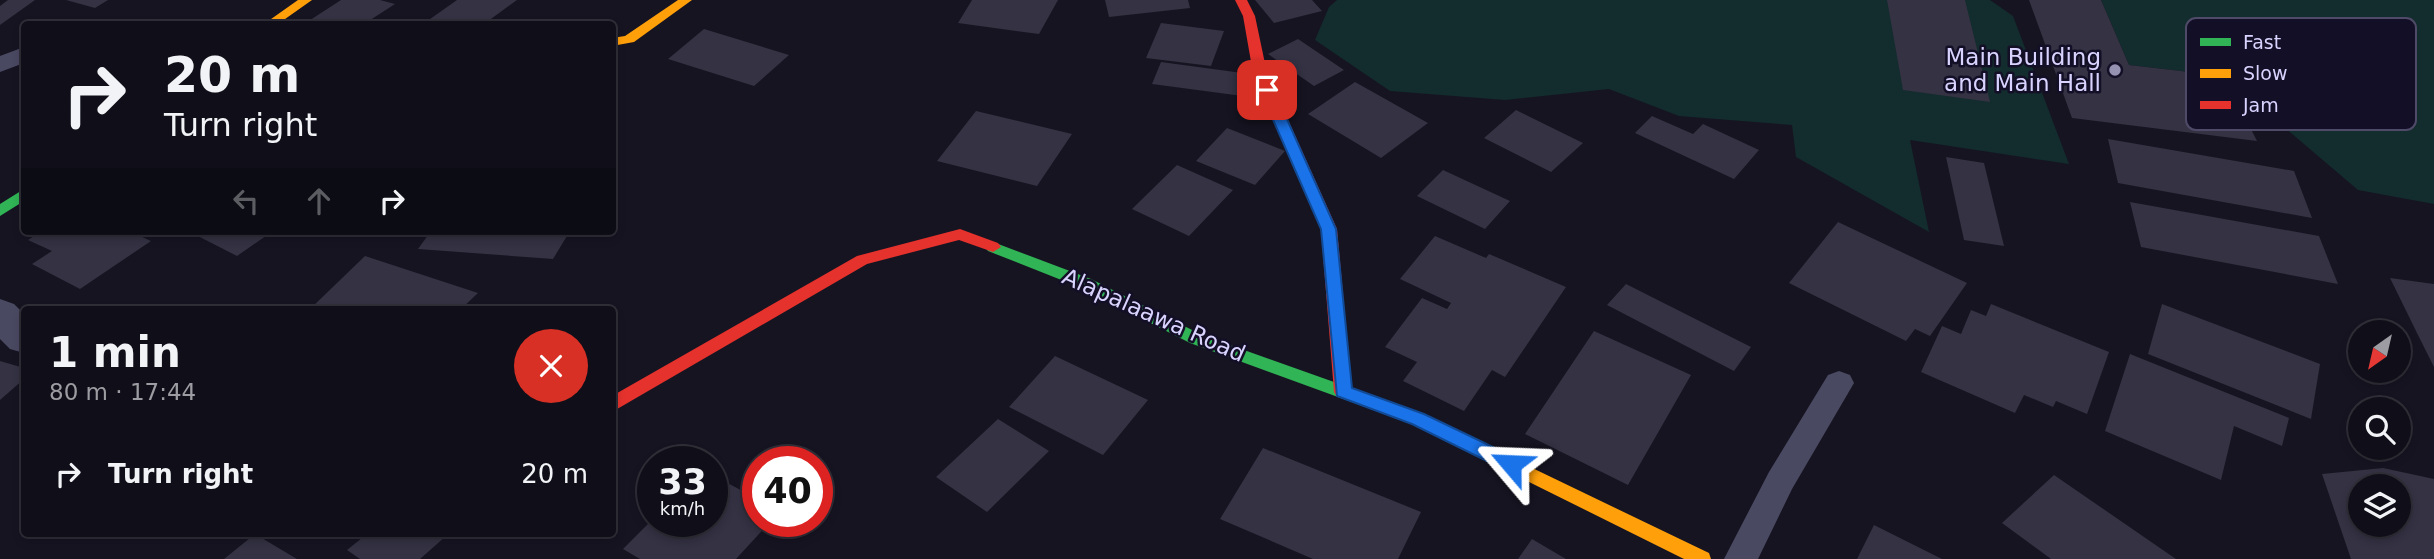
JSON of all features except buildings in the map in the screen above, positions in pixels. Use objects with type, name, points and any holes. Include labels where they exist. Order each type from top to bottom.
[{"type":"street","points":[[274,21],[306,0]]},
{"type":"street","points":[[616,41],[629,39],[686,0]]},
{"type":"street","points":[[1241,0],[1249,16],[1260,73],[1329,229],[1343,392]]},
{"type":"street","points":[[0,211],[21,196]]},
{"type":"street","name":"Alapalaawa Road","points":[[616,403],[862,260],[960,234],[1085,283],[1196,339],[1418,419],[1702,559]]},
{"type":"street","points":[[0,314],[21,335]]},
{"type":"lane","points":[[0,65],[21,55]]},
{"type":"lane","points":[[1741,559],[1780,481],[1839,383]]},
{"type":"green space","points":[[1337,0],[1990,0],[2013,16],[2069,164],[1910,140],[1929,232],[1796,157],[1792,125],[1679,116],[1609,89],[1505,100],[1390,91],[1315,40],[1329,7]]},
{"type":"green space","points":[[2101,0],[2434,0],[2434,204],[2358,190],[2287,130],[2416,130],[2416,18],[2186,18],[2186,72],[2129,65]]},
{"type":"traffic: fast","points":[[0,211],[21,196]]},
{"type":"traffic: fast","points":[[993,247],[1085,283],[1196,339],[1418,419],[1503,461]]},
{"type":"traffic: slow","points":[[274,21],[306,0]]},
{"type":"traffic: slow","points":[[616,41],[629,39],[686,0]]},
{"type":"traffic: slow","points":[[1503,461],[1702,559]]},
{"type":"traffic: jam","points":[[1241,0],[1249,16],[1260,73],[1329,229],[1343,392]]},
{"type":"traffic: jam","points":[[616,403],[862,260],[960,234],[993,247]]},
{"type":"place","name":"Main Building and Main Hall","points":[[2115,70]]},
{"type":"route","points":[[1267,90],[1329,229],[1343,392],[1418,419],[1511,464]]}]
